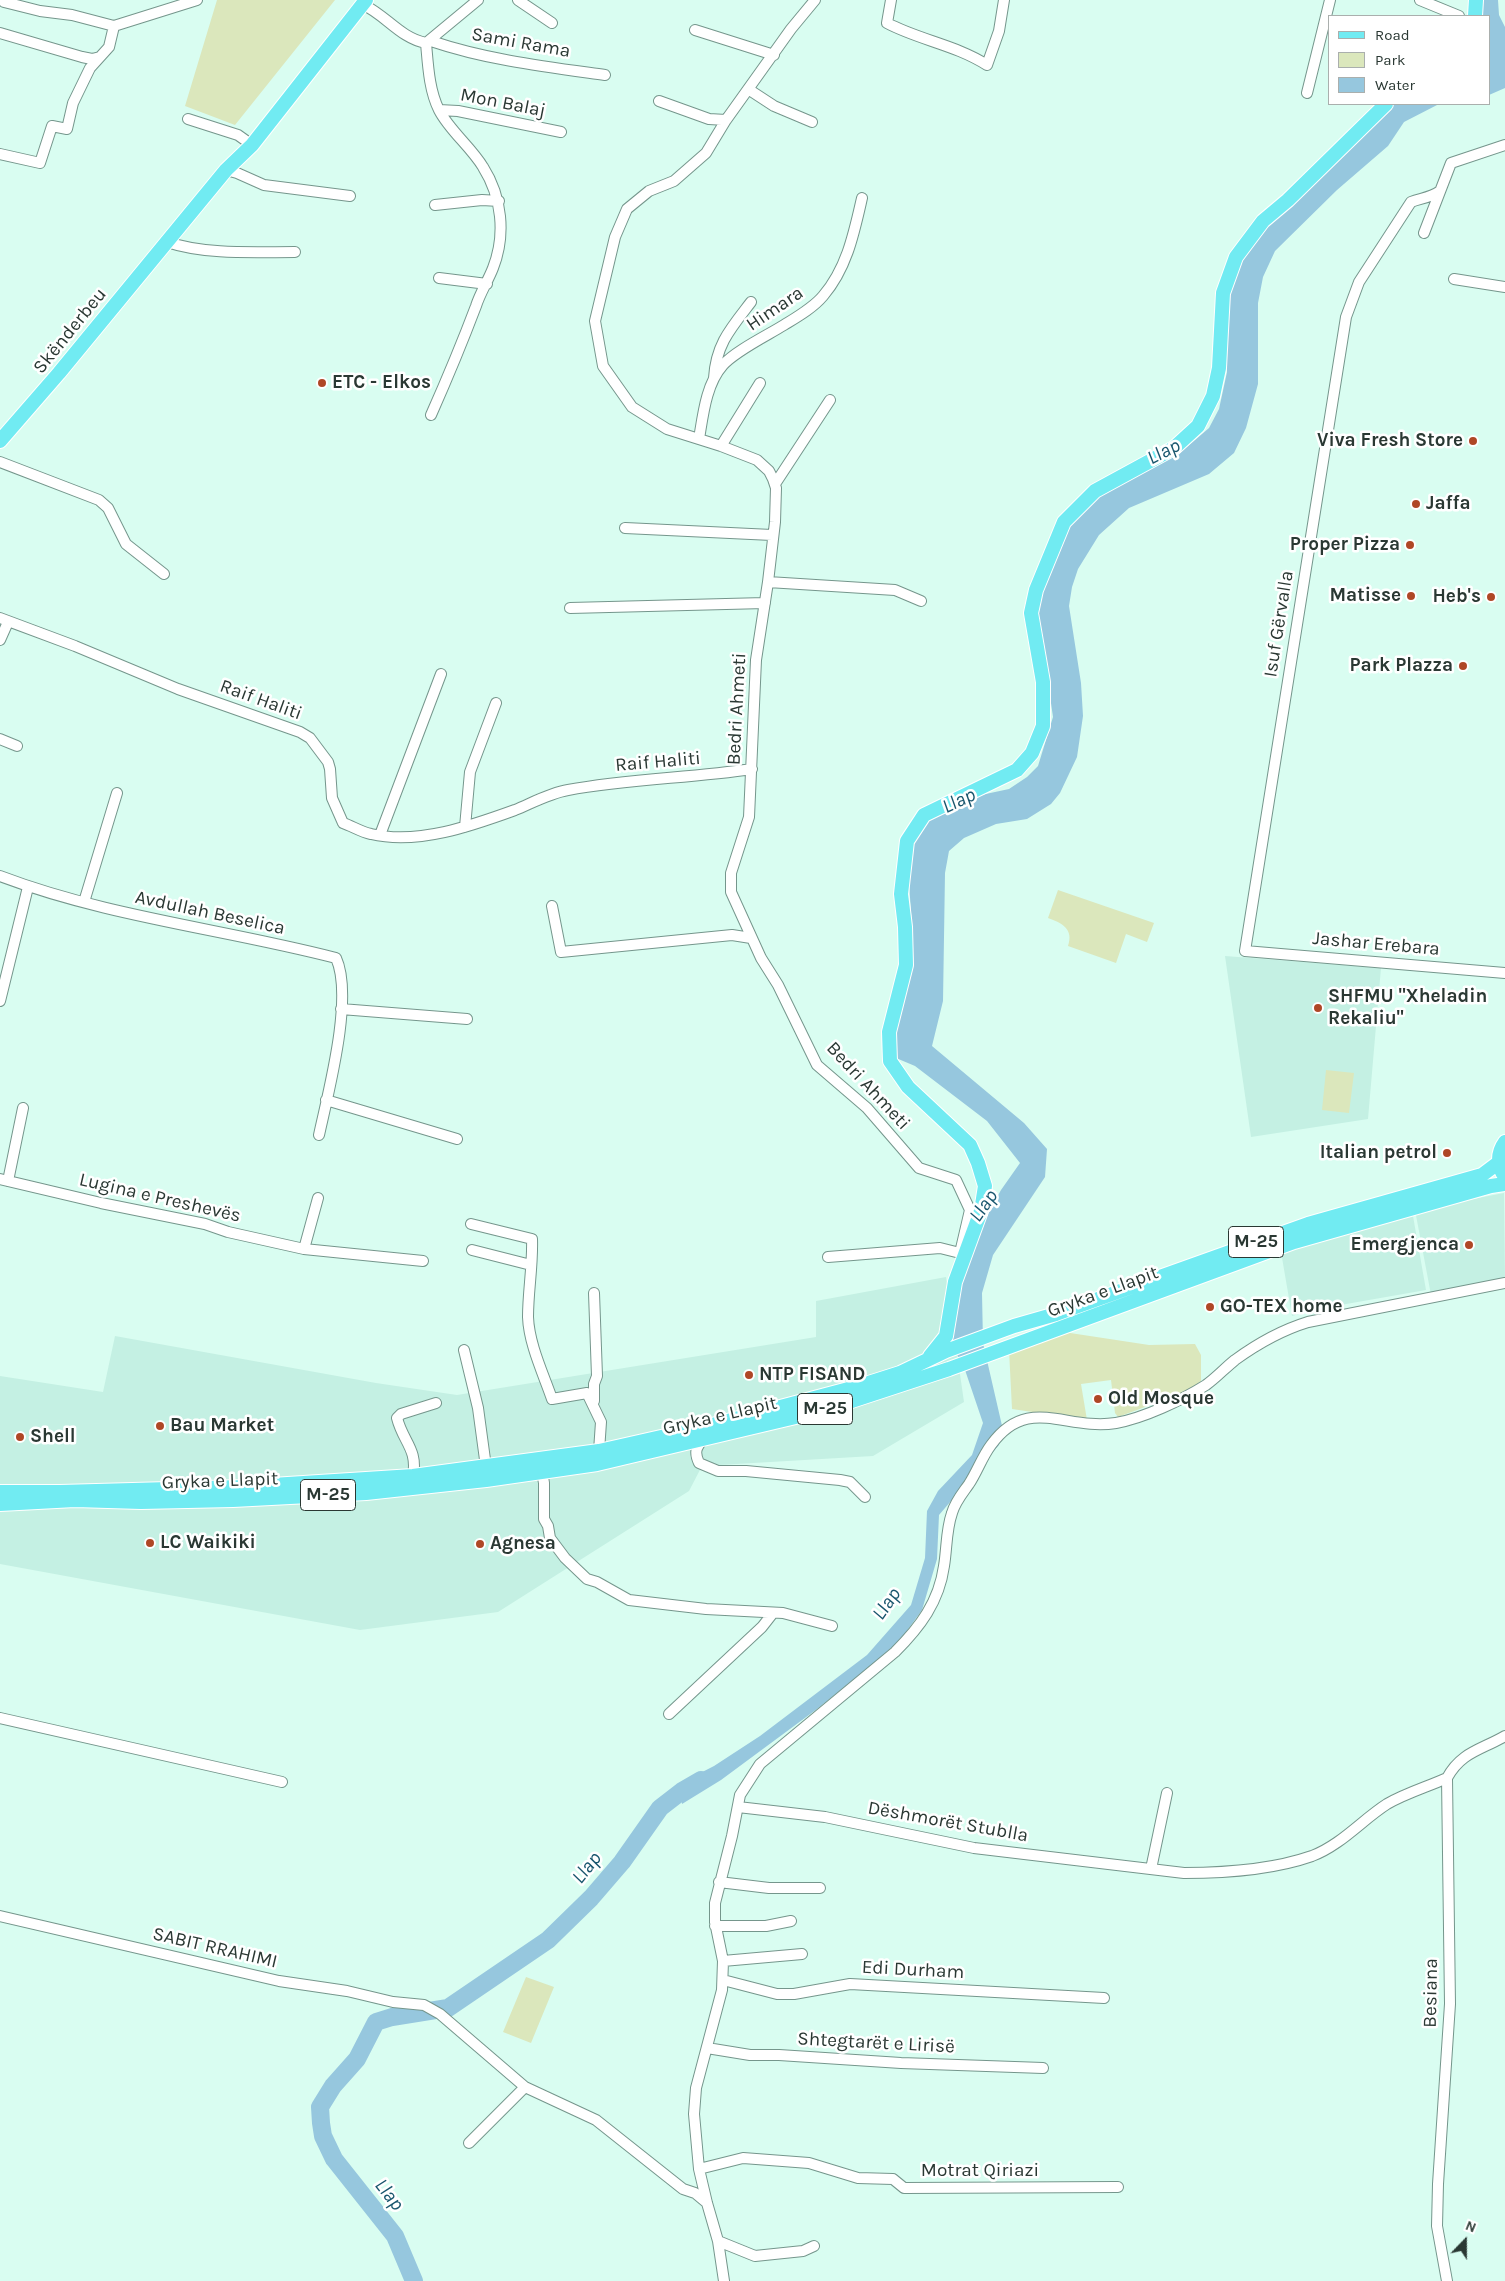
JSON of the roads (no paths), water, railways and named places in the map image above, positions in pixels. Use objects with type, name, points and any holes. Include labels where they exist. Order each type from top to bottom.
[{"type":"main road","points":[[1475,15],[1476,0]]},
{"type":"main road","name":"Skënderbeu","points":[[0,441],[60,373],[226,170],[252,145],[364,2]]},
{"type":"main road","points":[[940,1349],[946,1336],[955,1282],[980,1211],[985,1186],[970,1145],[908,1087],[890,1061],[889,1032],[906,965],[905,927],[901,894],[907,841],[924,816],[1018,770],[1032,753],[1043,726],[1043,682],[1031,613],[1036,590],[1064,522],[1095,491],[1174,448],[1198,426],[1213,396],[1219,368],[1223,293],[1236,257],[1263,221],[1288,200],[1385,105]]},
{"type":"main road","points":[[1505,1142],[1500,1150],[1498,1163],[1505,1177]]},
{"type":"main road","name":"Gryka e Llapit","points":[[701,1435],[900,1373],[923,1363],[940,1349],[1056,1314],[1308,1224],[1482,1175],[1498,1163]]},
{"type":"main road","name":"Gryka e Llapit","points":[[0,1492],[241,1487],[413,1476],[651,1445],[701,1435],[821,1410],[949,1369],[1294,1242],[1491,1186],[1505,1184]]},
{"type":"main road","name":"Gryka e Llapit","points":[[0,1504],[75,1500],[141,1502],[233,1500],[366,1493],[597,1464],[651,1445]]},
{"type":"street","points":[[4,2],[40,11],[72,14],[114,26],[197,0]]},
{"type":"street","points":[[429,42],[478,0]]},
{"type":"street","points":[[518,0],[552,23]]},
{"type":"street","points":[[775,484],[769,471],[756,460],[721,446],[667,429],[632,407],[603,366],[595,322],[615,237],[627,209],[649,191],[674,181],[706,153],[748,89],[815,0]]},
{"type":"street","points":[[891,0],[887,22],[901,30],[968,54],[987,65],[1000,31],[1004,0]]},
{"type":"street","points":[[1307,93],[1330,0]]},
{"type":"street","points":[[1420,0],[1457,15]]},
{"type":"street","name":"Sami Rama","points":[[364,2],[386,22],[414,41],[429,42],[488,57],[605,75]]},
{"type":"street","points":[[0,154],[40,163],[52,126],[67,129],[73,103],[90,68],[109,47],[114,26]]},
{"type":"street","points":[[695,30],[774,55]]},
{"type":"street","points":[[0,33],[82,58],[92,59],[100,57]]},
{"type":"street","name":"Mon Balaj","points":[[429,42],[429,75],[439,110],[483,166],[499,202],[501,228],[500,244],[487,284],[476,304],[465,336],[431,415]]},
{"type":"street","points":[[748,89],[774,106],[812,122]]},
{"type":"street","points":[[659,101],[709,118],[726,120]]},
{"type":"street","name":"Mon Balaj","points":[[439,110],[458,111],[561,132]]},
{"type":"street","points":[[188,119],[238,135],[252,145]]},
{"type":"street","points":[[1424,233],[1451,163],[1505,145]]},
{"type":"street","points":[[226,170],[264,185],[350,196]]},
{"type":"street","name":"Isuf Gërvalla","points":[[1245,951],[1344,324],[1359,282],[1411,202],[1419,198],[1431,198],[1440,191]]},
{"type":"street","name":"Himara","points":[[699,439],[705,407],[714,379],[724,364],[802,314],[822,298],[842,268],[853,238],[862,198]]},
{"type":"street","points":[[435,205],[482,200],[499,202]]},
{"type":"street","points":[[167,242],[215,250],[295,252]]},
{"type":"street","points":[[439,278],[487,284]]},
{"type":"street","points":[[1454,279],[1505,287]]},
{"type":"street","points":[[714,379],[715,359],[730,330],[751,302]]},
{"type":"street","points":[[721,446],[760,383]]},
{"type":"street","points":[[775,484],[830,400]]},
{"type":"street","points":[[0,462],[99,500],[108,508],[126,544],[164,574]]},
{"type":"street","name":"Bedri Ahmeti","points":[[775,484],[775,522],[756,660],[749,817],[731,873],[731,892],[751,938],[778,985],[817,1065],[867,1108],[919,1168],[956,1180],[970,1210],[960,1253],[940,1248],[828,1256]]},
{"type":"street","points":[[625,528],[772,535]]},
{"type":"street","points":[[768,582],[895,590],[921,601]]},
{"type":"street","points":[[570,608],[765,603]]},
{"type":"street","points":[[0,640],[4,620]]},
{"type":"street","name":"Raif Haliti","points":[[4,620],[75,646],[178,689],[300,732],[310,738],[328,762],[332,798],[343,823],[370,834],[408,836],[465,827],[565,791],[614,783],[705,776],[752,769]]},
{"type":"street","points":[[380,835],[441,674]]},
{"type":"street","points":[[465,827],[470,772],[496,703]]},
{"type":"street","points":[[0,739],[16,746]]},
{"type":"street","points":[[84,902],[117,793]]},
{"type":"street","name":"Avdullah Beselica","points":[[0,876],[28,887],[116,911],[336,958],[340,968],[341,1009],[339,1036],[319,1135]]},
{"type":"street","points":[[0,1001],[28,887]]},
{"type":"street","points":[[552,906],[561,952],[732,935],[751,938]]},
{"type":"street","name":"Jashar Erebara","points":[[1245,951],[1505,972]]},
{"type":"street","points":[[341,1009],[466,1019]]},
{"type":"street","points":[[326,1100],[456,1139]]},
{"type":"street","name":"Lugina e Preshevës","points":[[23,1108],[4,1180],[100,1203],[205,1224],[228,1232],[304,1248],[423,1261]]},
{"type":"street","points":[[304,1248],[318,1198]]},
{"type":"street","points":[[471,1224],[532,1239],[533,1258],[528,1317],[534,1344],[552,1399],[588,1393],[601,1422],[599,1451]]},
{"type":"street","points":[[472,1250],[531,1266]]},
{"type":"street","points":[[724,2281],[718,2241],[706,2203],[699,2168],[694,2114],[696,2088],[719,2005],[723,1980],[723,1961],[715,1926],[715,1903],[743,1788],[760,1764],[895,1652],[911,1636],[930,1611],[942,1579],[951,1515],[956,1502],[991,1445],[1013,1422],[1034,1417],[1089,1424],[1117,1423],[1173,1403],[1207,1384],[1235,1360],[1284,1330],[1293,1327],[1355,1312],[1505,1283]]},
{"type":"street","points":[[594,1293],[597,1376],[594,1390],[595,1410]]},
{"type":"street","points":[[464,1350],[478,1408],[486,1467]]},
{"type":"street","points":[[413,1476],[416,1463],[414,1454],[398,1418],[401,1414],[436,1403]]},
{"type":"street","points":[[701,1435],[695,1455],[699,1463],[718,1471],[746,1471],[840,1480],[850,1482],[865,1497]]},
{"type":"street","points":[[542,1472],[544,1483],[544,1519],[548,1526],[550,1538],[565,1558],[587,1579],[597,1582],[629,1600],[706,1609],[783,1613],[832,1626]]},
{"type":"street","points":[[668,1714],[762,1627],[773,1613]]},
{"type":"street","points":[[0,1718],[282,1782]]},
{"type":"street","points":[[1446,1778],[1454,1765],[1461,1759],[1505,1736]]},
{"type":"street","name":"Dëshmorët Stublla","points":[[738,1807],[825,1817],[974,1848],[1184,1873],[1215,1873],[1266,1866],[1312,1856],[1335,1843],[1387,1804],[1446,1778]]},
{"type":"street","name":"Besiana","points":[[1446,1778],[1450,2004],[1437,2226],[1447,2281]]},
{"type":"street","points":[[1152,1869],[1168,1794]]},
{"type":"street","points":[[720,1882],[768,1888],[820,1888]]},
{"type":"street","name":"SABIT RRAHIMI","points":[[0,1916],[279,1981],[347,1991],[393,2002],[424,2005],[440,2014],[525,2087]]},
{"type":"street","points":[[715,1926],[766,1926],[791,1921]]},
{"type":"street","points":[[723,1961],[802,1954]]},
{"type":"street","name":"Edi Durham","points":[[723,1980],[777,1994],[794,1994],[850,1984],[1104,1998]]},
{"type":"street","name":"Shtegtarët e Lirisë","points":[[707,2048],[750,2056],[779,2055],[901,2063],[1043,2068]]},
{"type":"street","points":[[468,2143],[525,2087],[596,2120],[682,2189],[695,2193],[706,2203]]},
{"type":"street","name":"Motrat Qiriazi","points":[[699,2168],[736,2159],[750,2158],[815,2164],[839,2174],[858,2178],[893,2179],[904,2188],[1118,2187]]},
{"type":"street","points":[[718,2241],[755,2256],[803,2251],[814,2246]]},
{"type":"water","points":[[1477,0],[1498,0],[1499,15],[1505,27],[1505,88],[1490,95],[1490,15],[1478,15]]},
{"type":"water","points":[[1380,105],[1437,105],[1404,122],[1388,146],[1337,190],[1275,251],[1263,277],[1258,303],[1258,384],[1246,428],[1234,453],[1209,474],[1129,508],[1099,535],[1078,569],[1072,587],[1069,606],[1081,683],[1083,716],[1077,757],[1060,793],[1051,804],[1027,819],[996,824],[964,838],[949,851],[945,873],[943,1001],[932,1046],[1024,1123],[1047,1149],[1045,1177],[993,1255],[982,1293],[983,1343],[1003,1430],[999,1445],[939,1515],[937,1559],[922,1610],[901,1639],[817,1709],[721,1780],[682,1804],[679,1784],[714,1766],[760,1736],[867,1655],[911,1605],[925,1558],[927,1511],[938,1491],[972,1455],[983,1423],[965,1370],[951,1343],[954,1292],[966,1254],[1001,1190],[1020,1163],[987,1121],[915,1066],[896,1058],[896,1027],[909,983],[913,943],[908,867],[916,836],[928,821],[947,808],[967,798],[1009,789],[1027,777],[1038,766],[1053,717],[1036,599],[1068,518],[1124,475],[1181,452],[1209,428],[1219,409],[1227,372],[1225,319],[1230,281],[1244,251]]},
{"type":"waterway","name":"Llap","points":[[414,2281],[395,2236],[334,2159],[323,2136],[320,2107],[333,2086],[357,2059],[376,2022],[392,2017],[448,2008],[548,1940],[591,1898],[622,1862],[660,1808],[682,1791],[701,1780]]},
{"type":"place","name":"ETC - Elkos","points":[[322,383]]},
{"type":"place","name":"Viva Fresh Store","points":[[1473,441]]},
{"type":"place","name":"Jaffa","points":[[1416,504]]},
{"type":"place","name":"Proper Pizza","points":[[1410,545]]},
{"type":"place","name":"Matisse","points":[[1411,596]]},
{"type":"place","name":"Heb's","points":[[1491,597]]},
{"type":"place","name":"Park Plazza","points":[[1463,666]]},
{"type":"place","name":"SHFMU \"Xheladin Rekaliu\"","points":[[1318,1008]]},
{"type":"place","name":"Italian petrol","points":[[1447,1153]]},
{"type":"place","name":"Emergjenca","points":[[1469,1245]]},
{"type":"place","name":"GO-TEX home","points":[[1210,1307]]},
{"type":"place","name":"NTP FISAND","points":[[749,1375]]},
{"type":"place","name":"Old Mosque","points":[[1098,1399]]},
{"type":"place","name":"Bau Market","points":[[160,1426]]},
{"type":"place","name":"Shell","points":[[20,1437]]},
{"type":"place","name":"LC Waikiki","points":[[150,1543]]},
{"type":"place","name":"Agnesa","points":[[480,1544]]}]
